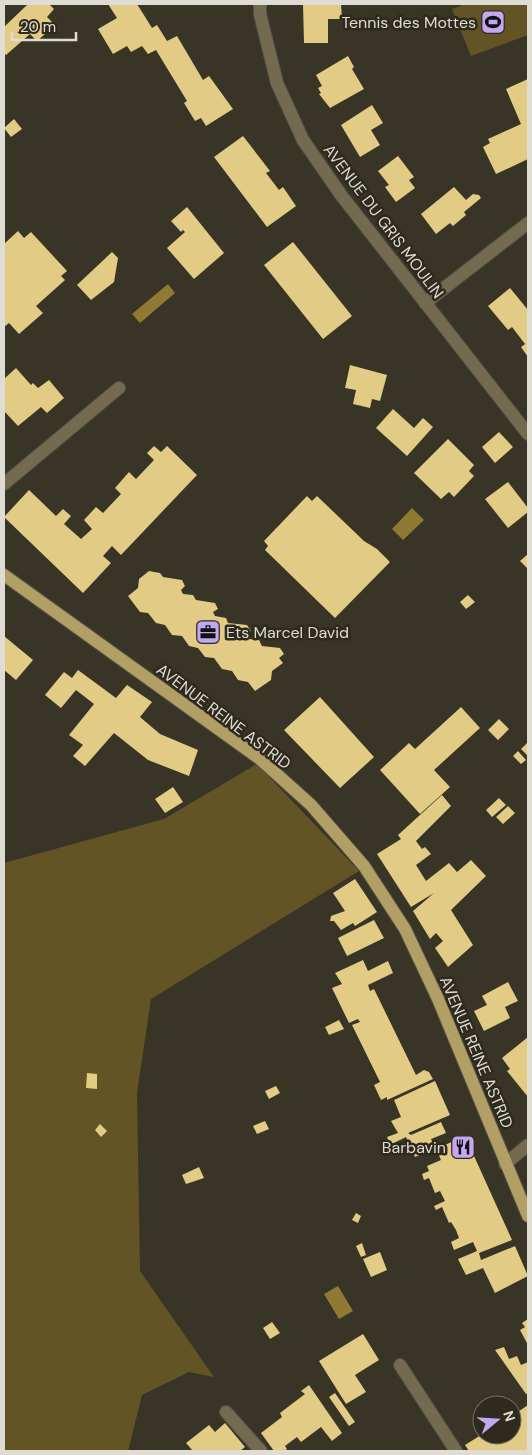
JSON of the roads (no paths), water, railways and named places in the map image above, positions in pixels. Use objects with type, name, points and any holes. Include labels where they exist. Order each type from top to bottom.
[{"type":"main road","name":"AVENUE REINE ASTRID","points":[[4,575],[260,759],[311,805],[364,866],[405,929],[438,999],[528,1216]]},
{"type":"street","name":"AVENUE DU GRIS MOULIN","points":[[260,4],[277,83],[303,140],[425,303],[528,434]]},
{"type":"street","points":[[425,303],[528,223]]},
{"type":"street","points":[[4,484],[119,388]]},
{"type":"street","points":[[506,1164],[528,1146]]},
{"type":"street","points":[[400,1365],[456,1451]]},
{"type":"street","points":[[226,1412],[261,1451]]},
{"type":"place","name":"Tennis des Mottes","points":[[493,22]]},
{"type":"place","name":"Ets Marcel David","points":[[208,632]]},
{"type":"place","name":"Barbavin","points":[[463,1147]]}]
